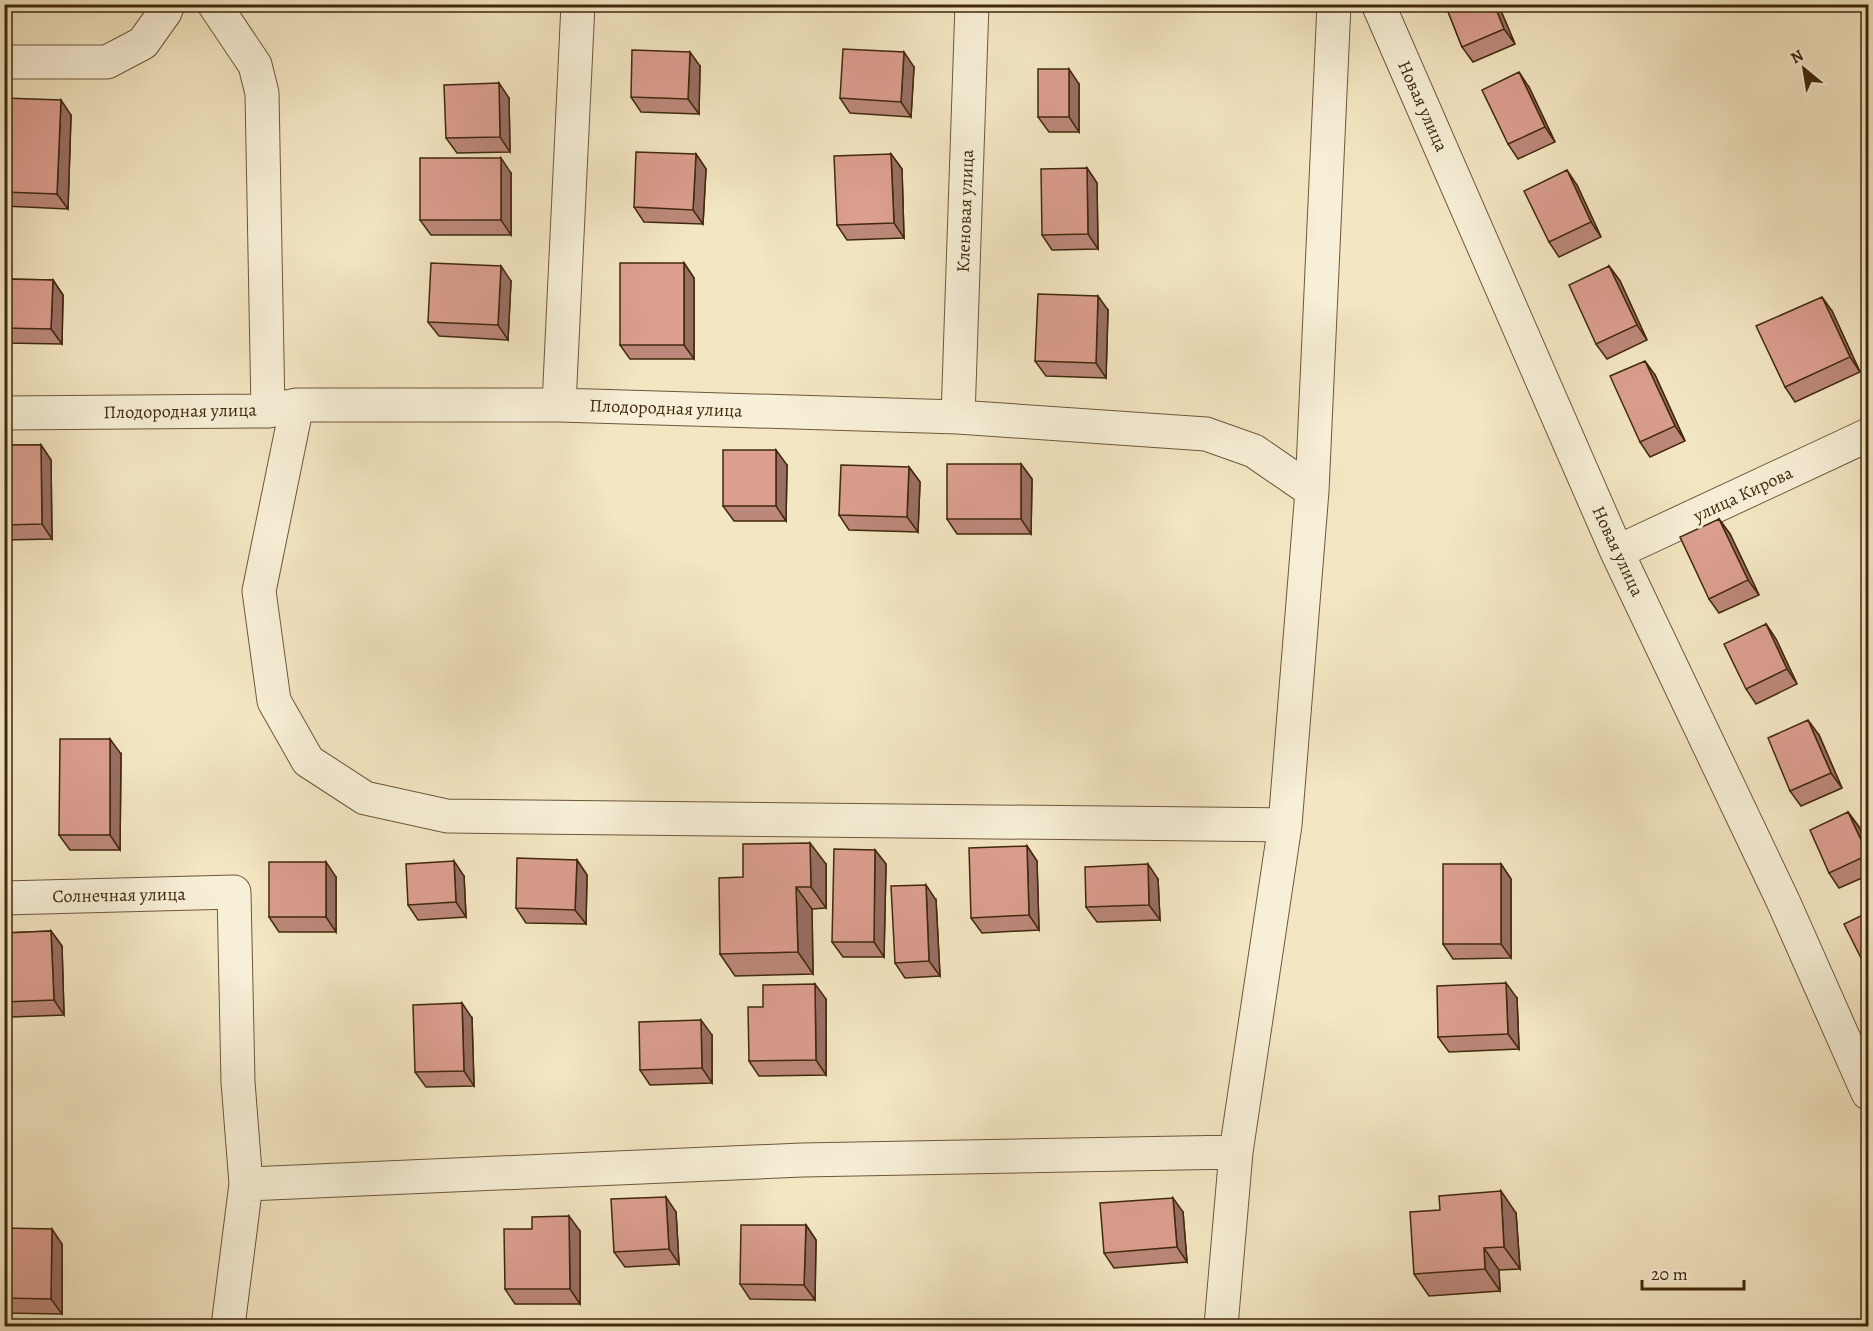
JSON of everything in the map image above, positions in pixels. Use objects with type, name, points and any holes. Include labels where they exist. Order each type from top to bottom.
[{"type":"street","points":[[4,62],[107,62],[143,43],[168,4]]},
{"type":"street","points":[[214,4],[255,65],[262,93],[282,408],[259,591],[274,701],[308,761],[365,798],[447,816],[1285,825]]},
{"type":"street","points":[[559,405],[578,4]]},
{"type":"street","name":"Кленовая улица","points":[[958,417],[972,4]]},
{"type":"street","points":[[1221,1326],[1236,1152],[1285,825],[1312,491],[1334,4]]},
{"type":"street","name":"Новая улица","points":[[1378,4],[1617,552],[1778,890],[1869,1093]]},
{"type":"street","name":"Плодородная улица","points":[[4,413],[559,405],[958,417],[1206,434],[1254,451],[1312,491]]},
{"type":"street","name":"улица Кирова","points":[[1617,552],[1869,435]]},
{"type":"street","name":"Солнечная улица","points":[[4,898],[234,892],[238,1082],[246,1184]]},
{"type":"street","points":[[228,1326],[246,1184],[801,1160],[1236,1152]]},
{"type":"building","points":[[1445,4],[1494,4],[1504,29],[1462,47]]},
{"type":"building","points":[[843,49],[904,52],[901,102],[840,98]]},
{"type":"building","points":[[632,50],[690,52],[688,99],[631,97]]},
{"type":"building","points":[[1038,69],[1069,69],[1069,117],[1038,117]]},
{"type":"building","points":[[1519,72],[1545,127],[1508,144],[1482,90]]},
{"type":"building","points":[[499,83],[500,137],[446,138],[444,85]]},
{"type":"building","points":[[4,98],[61,100],[57,194],[4,192]]},
{"type":"building","points":[[636,152],[696,154],[693,210],[634,207]]},
{"type":"building","points":[[891,154],[894,223],[837,225],[834,156]]},
{"type":"building","points":[[420,158],[501,158],[501,220],[420,220]]},
{"type":"building","points":[[1087,168],[1088,234],[1042,235],[1041,169]]},
{"type":"building","points":[[1567,170],[1591,222],[1549,242],[1524,191]]},
{"type":"building","points":[[431,263],[501,266],[498,325],[428,322]]},
{"type":"building","points":[[620,263],[684,263],[684,345],[620,345]]},
{"type":"building","points":[[1609,266],[1637,325],[1596,344],[1569,285]]},
{"type":"building","points":[[4,279],[53,280],[51,329],[4,328]]},
{"type":"building","points":[[1038,294],[1098,296],[1096,363],[1035,361]]},
{"type":"building","points":[[1822,297],[1850,357],[1785,387],[1756,326]]},
{"type":"building","points":[[1645,361],[1675,426],[1640,442],[1610,376]]},
{"type":"building","points":[[4,445],[41,445],[42,524],[4,525]]},
{"type":"building","points":[[723,450],[776,450],[776,506],[723,506]]},
{"type":"building","points":[[947,464],[1021,464],[1021,519],[947,519]]},
{"type":"building","points":[[841,465],[909,467],[907,517],[839,515]]},
{"type":"building","points":[[1719,519],[1748,580],[1709,599],[1680,537]]},
{"type":"building","points":[[1766,624],[1787,669],[1746,689],[1724,644]]},
{"type":"building","points":[[1808,720],[1831,773],[1790,791],[1768,738]]},
{"type":"building","points":[[60,739],[110,739],[110,835],[59,835]]},
{"type":"building","points":[[1848,812],[1868,855],[1829,873],[1810,830]]},
{"type":"building","points":[[810,843],[811,887],[796,887],[798,952],[720,954],[719,878],[743,877],[743,844]]},
{"type":"building","points":[[1027,846],[1029,915],[971,918],[969,848]]},
{"type":"building","points":[[834,849],[875,850],[874,942],[832,942]]},
{"type":"building","points":[[517,858],[577,860],[575,910],[516,908]]},
{"type":"building","points":[[454,861],[456,902],[408,905],[406,864]]},
{"type":"building","points":[[269,862],[326,862],[326,917],[269,917]]},
{"type":"building","points":[[1148,864],[1149,905],[1086,907],[1085,867]]},
{"type":"building","points":[[1443,864],[1501,864],[1501,944],[1443,944]]},
{"type":"building","points":[[926,885],[929,961],[895,963],[891,886]]},
{"type":"building","points":[[1869,912],[1869,974],[1844,924]]},
{"type":"building","points":[[51,931],[54,1000],[4,1002],[4,933]]},
{"type":"building","points":[[1506,983],[1508,1034],[1438,1037],[1437,986]]},
{"type":"building","points":[[815,984],[816,1060],[749,1061],[748,1007],[763,1007],[763,985]]},
{"type":"building","points":[[462,1003],[464,1071],[415,1072],[413,1005]]},
{"type":"building","points":[[701,1020],[702,1068],[640,1070],[639,1022]]},
{"type":"building","points":[[1501,1191],[1504,1247],[1484,1248],[1485,1269],[1414,1274],[1410,1212],[1440,1210],[1439,1196]]},
{"type":"building","points":[[666,1197],[669,1249],[614,1252],[611,1199]]},
{"type":"building","points":[[1173,1198],[1177,1247],[1104,1253],[1100,1203]]},
{"type":"building","points":[[569,1216],[570,1289],[505,1289],[504,1229],[532,1229],[532,1217]]},
{"type":"building","points":[[741,1225],[806,1225],[804,1285],[740,1284]]},
{"type":"building","points":[[4,1228],[52,1229],[51,1299],[4,1298]]},
{"type":"building","points":[[1043,1321],[1043,1326],[986,1326],[986,1324]]}]
